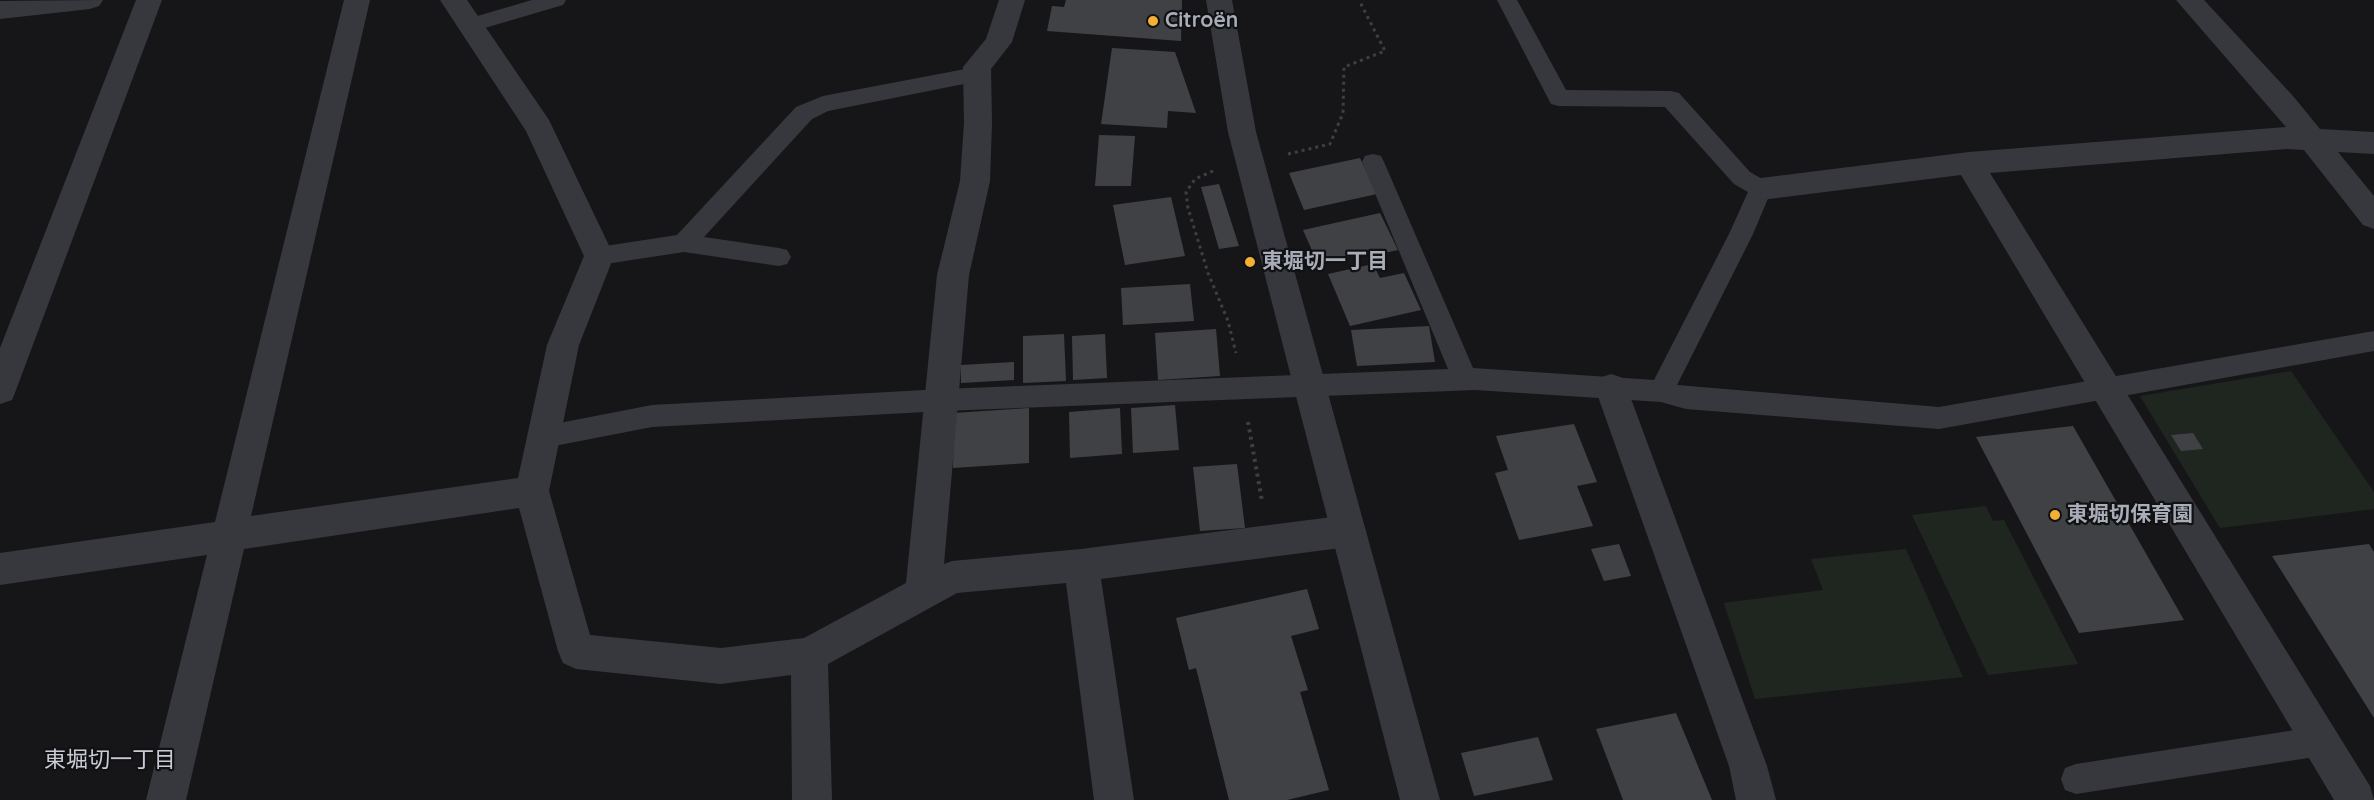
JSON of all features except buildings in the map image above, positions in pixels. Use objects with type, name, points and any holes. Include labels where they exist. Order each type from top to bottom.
[{"type":"street","points":[[0,10],[90,0]]},
{"type":"street","points":[[0,390],[148,0]]},
{"type":"street","points":[[166,800],[357,0]]},
{"type":"street","points":[[923,593],[953,275],[975,181],[978,123],[977,67],[998,42],[1012,0]]},
{"type":"street","points":[[1219,0],[1242,132],[1420,800]]},
{"type":"street","points":[[2189,0],[2283,103],[2374,217]]},
{"type":"street","points":[[462,12],[539,127],[599,256],[563,345],[532,491],[576,651],[721,666],[809,655],[952,577],[1081,565],[1348,531]]},
{"type":"street","points":[[1761,189],[1969,163],[2287,138],[2374,142]]},
{"type":"street","points":[[1969,163],[2356,800]]},
{"type":"street","points":[[1611,387],[1748,766],[1756,800]]},
{"type":"street","points":[[0,569],[231,533],[532,491]]},
{"type":"street","points":[[1081,565],[1114,800]]},
{"type":"street","points":[[809,655],[812,800]]},
{"type":"lane","points":[[462,12],[556,0]]},
{"type":"lane","points":[[1507,0],[1559,98],[1671,99],[1742,178],[1761,189],[1741,234],[1661,391]]},
{"type":"lane","points":[[684,243],[804,113],[823,104],[976,75]]},
{"type":"lane","points":[[1373,162],[1465,380]]},
{"type":"lane","points":[[599,256],[684,243],[779,257]]},
{"type":"lane","points":[[544,437],[652,416],[943,400],[1465,380],[1661,391],[1686,398],[1939,418],[2374,341]]},
{"type":"lane","points":[[2076,778],[2321,741]]},
{"type":"shaded area","points":[[2291,371],[2374,492],[2374,509],[2220,528],[2140,396]]},
{"type":"shaded area","points":[[1986,506],[1993,521],[2004,520],[2078,664],[1988,675],[1912,515]]},
{"type":"shaded area","points":[[1906,549],[1963,677],[1755,699],[1724,603],[1823,590],[1811,559]]},
{"type":"place","name":"Citroën","points":[[1153,21]]},
{"type":"place","name":"東堀切一丁目","points":[[1250,262]]},
{"type":"place","name":"東堀切保育園","points":[[2055,515]]},
{"type":"district","name":"東堀切一丁目","points":[[110,760]]}]
